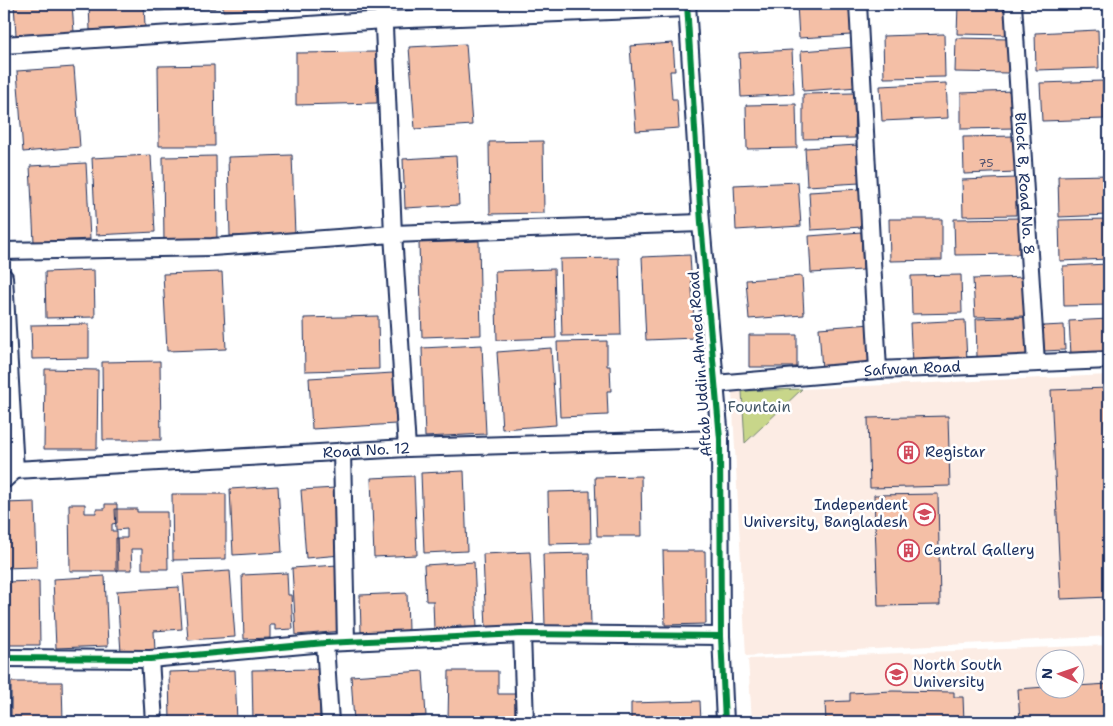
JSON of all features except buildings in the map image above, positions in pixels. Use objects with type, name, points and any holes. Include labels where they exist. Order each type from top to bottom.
[{"type":"street","points":[[383,4],[393,234],[407,448]]},
{"type":"street","points":[[858,4],[878,370]]},
{"type":"street","name":"Block B, Road No. 8","points":[[1013,4],[1036,363]]},
{"type":"street","points":[[4,45],[384,20],[687,6]]},
{"type":"street","name":"Aftab Uddin Ahmed Road","points":[[687,6],[701,224],[720,439],[721,636],[725,722]]},
{"type":"street","points":[[4,250],[212,247],[393,234],[701,224]]},
{"type":"street","points":[[4,278],[9,475]]},
{"type":"street","name":"Safwan Road","points":[[716,384],[878,370],[1109,360]]},
{"type":"street","name":"Road No. 12","points":[[9,475],[342,451],[720,439]]},
{"type":"street","points":[[342,451],[346,642]]},
{"type":"street","points":[[4,658],[150,659],[325,643],[522,634],[721,636]]},
{"type":"street","points":[[522,634],[525,722]]},
{"type":"street","points":[[325,643],[330,722]]},
{"type":"street","points":[[150,659],[154,722]]},
{"type":"shaded area","name":"Independent University, Bangladesh","points":[[1109,375],[1109,636],[746,656],[732,392]]},
{"type":"shaded area","name":"North South University","points":[[1109,645],[1109,722],[752,722],[748,659]]},
{"type":"green space","name":"Fountain","points":[[802,389],[745,443],[742,391]]},
{"type":"cycle path","points":[[687,4],[701,223],[720,439],[721,636],[725,722]]},
{"type":"cycle path","points":[[4,658],[150,659],[325,643],[522,634],[721,636]]},
{"type":"place","name":"Registar","points":[[909,452]]},
{"type":"place","name":"Independent University, Bangladesh","points":[[924,514]]},
{"type":"place","name":"Central Gallery","points":[[908,550]]},
{"type":"place","name":"North South University","points":[[897,674]]}]
